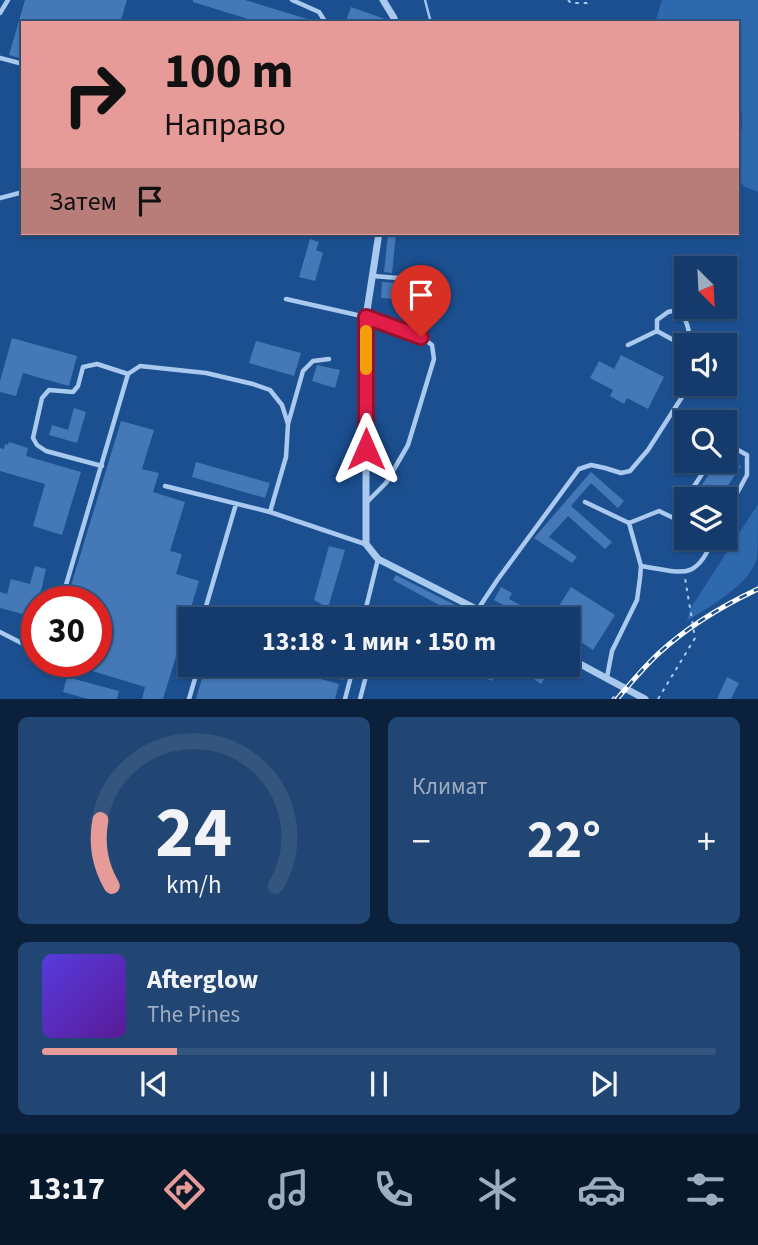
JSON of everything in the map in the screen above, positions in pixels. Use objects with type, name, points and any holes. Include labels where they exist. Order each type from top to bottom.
[{"type":"street","points":[[383,0],[395,21]]},
{"type":"street","points":[[379,235],[366,317],[366,544],[378,559],[474,607]]},
{"type":"street","points":[[580,664],[645,699]]},
{"type":"lane","points":[[0,13],[8,0]]},
{"type":"lane","points":[[292,0],[319,12],[325,21]]},
{"type":"lane","points":[[0,58],[21,63]]},
{"type":"lane","points":[[0,198],[21,193]]},
{"type":"lane","points":[[373,276],[398,278]]},
{"type":"lane","points":[[286,299],[366,317],[421,337],[432,345],[434,359],[408,444],[386,483],[366,502]]},
{"type":"lane","points":[[657,331],[657,320],[668,312],[677,310],[683,314],[690,333]]},
{"type":"lane","points":[[628,345],[657,331]]},
{"type":"lane","points":[[657,331],[674,340]]},
{"type":"lane","points":[[270,512],[286,457],[288,424],[303,371],[313,361],[329,359]]},
{"type":"lane","points":[[102,466],[46,451],[37,445],[33,438],[42,398],[49,390],[73,392],[78,386],[83,367],[97,364],[128,374]]},
{"type":"lane","points":[[66,586],[128,374],[140,366],[206,373],[253,384],[270,390],[282,405],[288,424]]},
{"type":"lane","points":[[479,607],[579,470],[591,465],[621,473],[630,471],[648,450],[683,396]]},
{"type":"lane","points":[[737,450],[747,455],[747,475],[737,493]]},
{"type":"lane","points":[[166,486],[270,512],[366,544]]},
{"type":"lane","points":[[585,502],[629,523],[659,511],[674,518]]},
{"type":"lane","points":[[206,607],[236,504]]},
{"type":"lane","points":[[607,678],[612,651],[637,600],[641,566],[629,523]]},
{"type":"lane","points":[[641,566],[685,573],[699,566],[708,550]]},
{"type":"lane","points":[[366,607],[378,559]]},
{"type":"lane","points":[[0,632],[21,643]]},
{"type":"lane","points":[[189,699],[195,677]]},
{"type":"lane","points":[[345,699],[350,677]]},
{"type":"lane","points":[[360,699],[366,677]]},
{"type":"path","points":[[568,0],[571,3],[587,3],[590,0]]},
{"type":"path","points":[[658,699],[695,638],[685,573]]},
{"type":"shaded area","points":[[662,0],[758,0],[758,192],[745,187],[739,180],[742,119],[739,102],[739,21],[656,21]]},
{"type":"shaded area","points":[[758,504],[757,559],[752,569],[737,587],[687,621],[690,609],[728,550],[737,550],[737,536]]},
{"type":"building","points":[[25,0],[127,0],[121,21],[21,21],[21,58],[9,55]]},
{"type":"building","points":[[245,0],[314,21],[255,21],[193,2]]},
{"type":"building","points":[[351,7],[388,21],[346,21]]},
{"type":"building","points":[[388,235],[396,235],[392,273],[384,272]]},
{"type":"building","points":[[310,239],[319,242],[316,250],[323,253],[315,281],[299,277]]},
{"type":"building","points":[[382,282],[398,283],[396,299],[381,298]]},
{"type":"building","points":[[12,338],[77,356],[69,386],[23,373],[16,396],[0,392],[0,381]]},
{"type":"building","points":[[256,341],[301,353],[294,376],[249,363]]},
{"type":"building","points":[[621,355],[664,377],[648,409],[627,398],[624,404],[610,396],[613,390],[590,378],[599,361],[614,369]]},
{"type":"building","points":[[317,365],[340,370],[335,388],[312,381]]},
{"type":"building","points":[[74,408],[86,412],[77,443],[49,435],[52,425],[68,430]]},
{"type":"building","points":[[121,421],[154,430],[142,469],[159,473],[153,492],[185,502],[170,551],[182,554],[176,574],[199,581],[191,607],[178,607],[178,650],[163,699],[142,699],[145,687],[112,677],[112,586],[71,586]]},
{"type":"building","points":[[9,442],[28,448],[26,456],[81,472],[62,535],[33,526],[45,484],[0,471],[0,448],[4,449]]},
{"type":"building","points":[[196,462],[270,483],[265,498],[192,477]]},
{"type":"building","points":[[591,472],[624,501],[618,508],[591,483],[571,506],[612,542],[605,549],[568,516],[549,537],[577,557],[572,563],[534,538]]},
{"type":"building","points":[[710,473],[736,473],[727,487],[701,487]]},
{"type":"building","points":[[329,546],[345,550],[328,607],[314,600]]},
{"type":"building","points":[[35,566],[46,569],[42,586],[21,586],[21,614],[0,608],[0,592],[7,594],[11,579],[30,584]]},
{"type":"building","points":[[396,575],[459,607],[443,607],[393,580]]},
{"type":"building","points":[[501,587],[512,593],[509,599],[524,607],[507,607],[494,600]]},
{"type":"building","points":[[571,587],[615,615],[593,650],[580,641],[580,607],[558,607]]},
{"type":"building","points":[[67,677],[119,691],[117,699],[88,699],[63,692]]},
{"type":"building","points":[[202,677],[314,677],[339,684],[335,699],[196,699]]},
{"type":"building","points":[[531,677],[545,677],[541,684]]},
{"type":"building","points":[[727,677],[739,683],[731,699],[717,699]]},
{"type":"waterway","points":[[425,0],[430,21]]},
{"type":"railway","points":[[617,699],[669,644],[718,610],[758,589]]},
{"type":"slow traffic","points":[[366,331],[366,369]]},
{"type":"route","points":[[366,449],[366,317],[421,337]]}]
